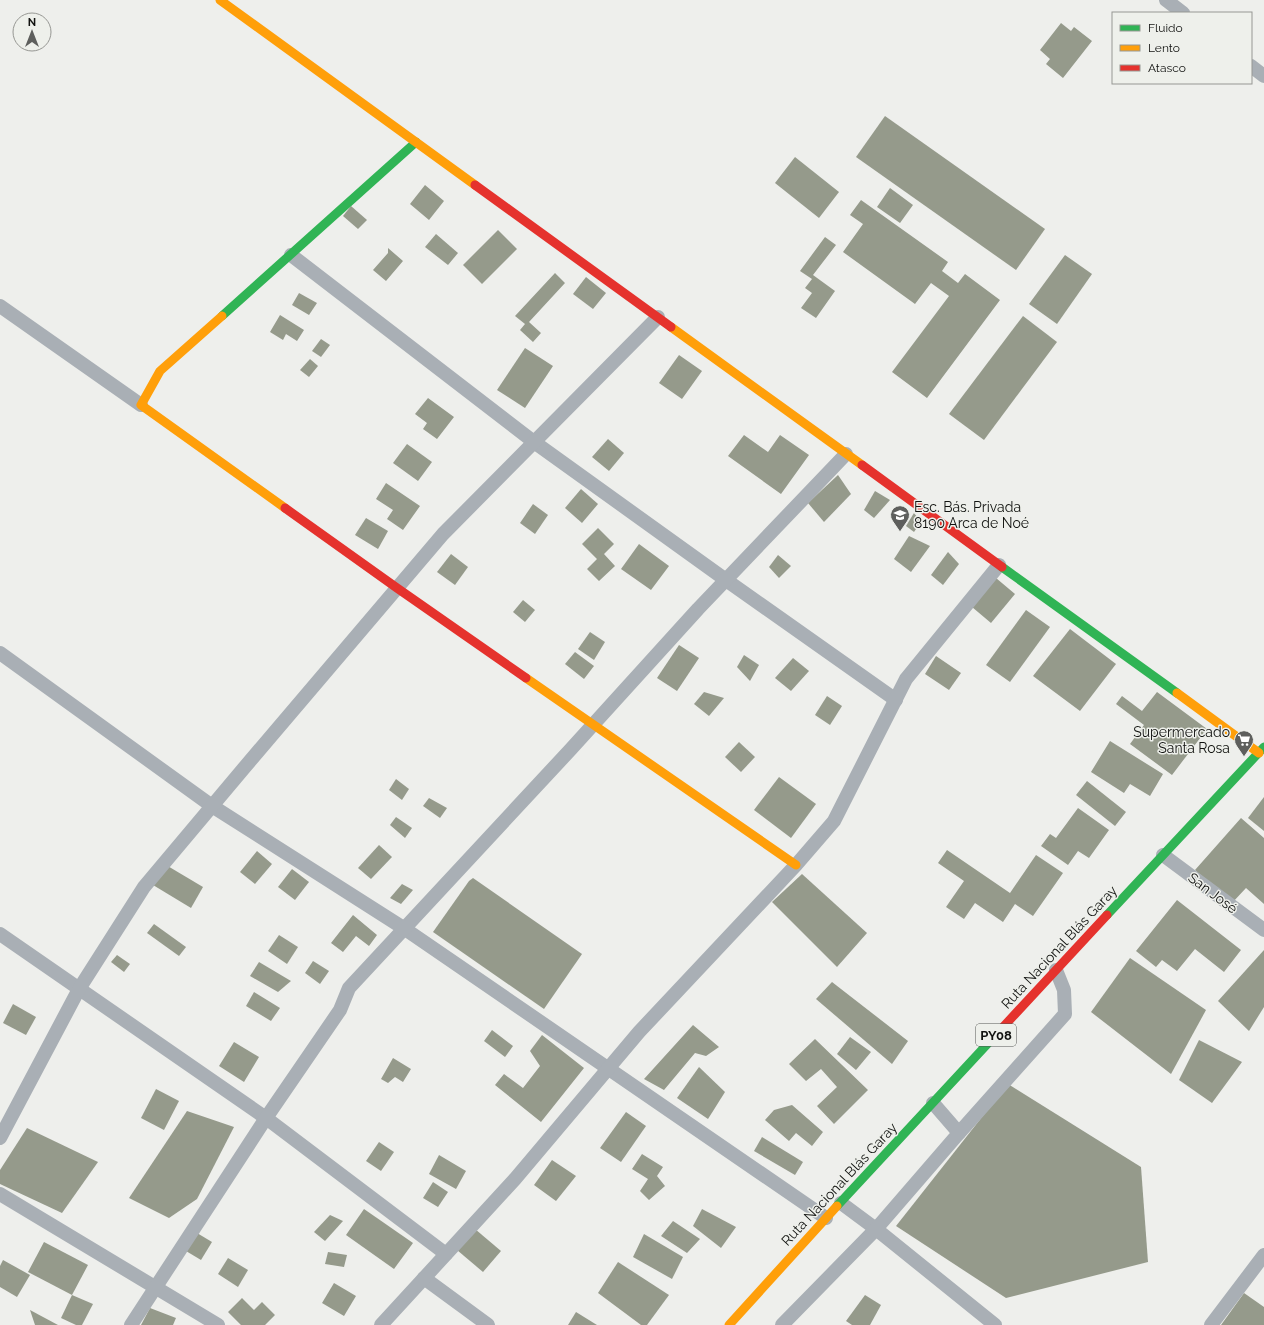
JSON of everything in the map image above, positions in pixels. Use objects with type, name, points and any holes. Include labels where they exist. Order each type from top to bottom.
[{"type":"main road","points":[[220,0],[846,454],[1261,750]]},
{"type":"main road","points":[[416,142],[160,371],[141,405],[397,588],[796,865]]},
{"type":"main road","name":"Ruta Nacional Blás Garay","points":[[729,1325],[826,1218],[1261,750]]},
{"type":"street","points":[[1166,0],[1181,12]]},
{"type":"street","points":[[1252,67],[1264,76]]},
{"type":"street","points":[[291,254],[534,442],[896,700]]},
{"type":"street","points":[[0,306],[141,405]]},
{"type":"street","points":[[0,1138],[79,989],[144,887],[443,534],[658,317]]},
{"type":"street","points":[[131,1325],[266,1118],[340,1010],[349,988],[405,930],[698,609],[846,454]]},
{"type":"street","points":[[381,1325],[515,1179],[607,1068],[639,1032],[796,865],[834,822],[906,679],[999,564]]},
{"type":"street","points":[[0,653],[212,806],[405,930],[826,1218]]},
{"type":"street","name":"San José","points":[[1163,855],[1264,930]]},
{"type":"street","points":[[0,934],[266,1118],[446,1254]]},
{"type":"street","points":[[782,1325],[876,1229],[959,1133],[1066,1014],[1064,990],[1056,970]]},
{"type":"street","points":[[933,1104],[959,1133]]},
{"type":"street","points":[[0,1194],[218,1325]]},
{"type":"street","points":[[841,1203],[876,1229],[995,1325]]},
{"type":"street","points":[[1211,1325],[1264,1255]]},
{"type":"street","points":[[424,1278],[488,1325]]},
{"type":"building","points":[[1061,23],[1071,31],[1074,27],[1092,41],[1063,78],[1046,64],[1050,59],[1040,50]]},
{"type":"building","points":[[885,116],[1045,229],[1016,270],[856,157]]},
{"type":"building","points":[[795,157],[839,192],[819,218],[775,183]]},
{"type":"building","points":[[425,185],[444,201],[429,220],[410,204]]},
{"type":"building","points":[[890,188],[913,205],[900,223],[877,207]]},
{"type":"building","points":[[861,200],[948,262],[942,271],[958,283],[965,274],[1000,300],[927,398],[892,372],[949,296],[931,283],[915,304],[843,252],[863,224],[850,215]]},
{"type":"building","points":[[351,206],[367,220],[358,229],[343,216]]},
{"type":"building","points":[[498,230],[517,249],[482,284],[463,265]]},
{"type":"building","points":[[436,234],[458,253],[448,265],[425,247]]},
{"type":"building","points":[[825,237],[836,245],[813,275],[835,291],[816,318],[801,308],[812,293],[805,288],[812,279],[800,271]]},
{"type":"building","points":[[388,248],[403,261],[386,281],[373,270],[388,253]]},
{"type":"building","points":[[1065,255],[1092,274],[1057,324],[1029,304]]},
{"type":"building","points":[[555,273],[565,283],[529,322],[541,333],[533,342],[520,330],[525,324],[515,316]]},
{"type":"building","points":[[586,277],[606,293],[593,309],[573,294]]},
{"type":"building","points":[[299,293],[317,303],[309,315],[292,305]]},
{"type":"building","points":[[280,315],[304,330],[297,341],[286,334],[283,340],[270,332]]},
{"type":"building","points":[[1023,316],[1057,342],[984,440],[949,414]]},
{"type":"building","points":[[321,339],[330,345],[321,357],[312,351]]},
{"type":"building","points":[[525,348],[553,366],[525,408],[497,390]]},
{"type":"building","points":[[679,355],[702,371],[682,399],[659,383]]},
{"type":"building","points":[[310,359],[318,366],[309,377],[300,370]]},
{"type":"building","points":[[428,398],[454,417],[437,439],[423,429],[427,423],[415,414]]},
{"type":"building","points":[[744,435],[768,452],[780,435],[809,455],[781,494],[728,456]]},
{"type":"building","points":[[608,439],[624,453],[609,471],[592,457]]},
{"type":"building","points":[[407,444],[432,462],[418,481],[393,463]]},
{"type":"building","points":[[838,475],[851,494],[824,522],[808,503]]},
{"type":"building","points":[[386,483],[420,506],[403,530],[387,519],[393,510],[376,499]]},
{"type":"building","points":[[581,489],[598,504],[582,523],[565,508]]},
{"type":"building","points":[[875,491],[890,500],[874,518],[864,510]]},
{"type":"building","points":[[533,504],[548,515],[535,534],[520,523]]},
{"type":"building","points":[[914,513],[921,522],[914,532],[906,526]]},
{"type":"building","points":[[366,518],[388,531],[378,549],[355,535]]},
{"type":"building","points":[[598,528],[614,544],[604,554],[615,566],[599,581],[587,569],[597,559],[582,544]]},
{"type":"building","points":[[909,536],[930,546],[911,572],[894,559]]},
{"type":"building","points":[[639,544],[669,566],[651,590],[621,569]]},
{"type":"building","points":[[948,552],[959,564],[943,585],[931,575]]},
{"type":"building","points":[[451,554],[468,567],[455,585],[437,572]]},
{"type":"building","points":[[778,555],[791,566],[779,578],[769,567]]},
{"type":"building","points":[[996,578],[1015,594],[991,623],[972,607]]},
{"type":"building","points":[[523,600],[535,610],[525,622],[513,612]]},
{"type":"building","points":[[1026,610],[1050,627],[1010,682],[986,665]]},
{"type":"building","points":[[1070,629],[1116,664],[1080,711],[1033,676]]},
{"type":"building","points":[[590,632],[605,642],[594,660],[578,649]]},
{"type":"building","points":[[679,645],[699,658],[677,691],[657,678]]},
{"type":"building","points":[[575,652],[594,666],[584,679],[565,664]]},
{"type":"building","points":[[744,655],[759,665],[750,681],[737,667]]},
{"type":"building","points":[[936,656],[961,673],[949,690],[925,674]]},
{"type":"building","points":[[793,658],[809,671],[791,691],[775,678]]},
{"type":"building","points":[[704,692],[724,698],[709,716],[694,704]]},
{"type":"building","points":[[1157,692],[1207,729],[1172,775],[1130,744],[1144,725],[1116,704],[1122,696],[1142,711]]},
{"type":"building","points":[[827,696],[842,706],[830,725],[815,715]]},
{"type":"building","points":[[1110,741],[1163,774],[1150,796],[1130,784],[1124,793],[1091,772]]},
{"type":"building","points":[[739,742],[755,757],[741,772],[725,757]]},
{"type":"building","points":[[779,777],[816,804],[791,838],[754,810]]},
{"type":"building","points":[[396,779],[409,789],[402,800],[389,790]]},
{"type":"building","points":[[1087,781],[1126,812],[1115,826],[1076,795]]},
{"type":"building","points":[[1264,797],[1264,831],[1248,818]]},
{"type":"building","points":[[429,798],[447,808],[440,818],[423,806]]},
{"type":"building","points":[[1078,808],[1109,830],[1089,858],[1078,851],[1068,865],[1041,846],[1050,834],[1056,838]]},
{"type":"building","points":[[396,817],[412,828],[405,838],[390,825]]},
{"type":"building","points":[[1241,818],[1264,838],[1264,904],[1246,888],[1232,903],[1195,870]]},
{"type":"building","points":[[379,845],[392,857],[371,879],[358,868]]},
{"type":"building","points":[[947,850],[1010,893],[1036,855],[1063,873],[1033,916],[1015,904],[1003,922],[975,903],[964,919],[946,907],[964,881],[938,863]]},
{"type":"building","points":[[257,851],[272,864],[255,884],[240,872]]},
{"type":"building","points":[[166,865],[203,887],[191,908],[153,885]]},
{"type":"building","points":[[292,869],[309,882],[295,900],[278,887]]},
{"type":"building","points":[[802,874],[867,933],[837,967],[772,902]]},
{"type":"building","points":[[473,878],[582,954],[544,1009],[433,932],[469,881]]},
{"type":"building","points":[[402,884],[413,890],[401,904],[390,898]]},
{"type":"building","points":[[1177,900],[1241,950],[1224,972],[1195,949],[1177,971],[1162,960],[1156,967],[1136,951]]},
{"type":"building","points":[[353,915],[377,935],[369,946],[356,936],[343,952],[331,943]]},
{"type":"building","points":[[154,924],[186,947],[179,956],[147,933]]},
{"type":"building","points":[[279,935],[298,947],[287,964],[268,951]]},
{"type":"building","points":[[1264,950],[1264,1007],[1249,1031],[1218,1001]]},
{"type":"building","points":[[117,955],[130,964],[124,972],[111,962]]},
{"type":"building","points":[[1130,958],[1206,1010],[1171,1074],[1091,1012]]},
{"type":"building","points":[[313,961],[329,971],[320,984],[305,973]]},
{"type":"building","points":[[259,962],[291,981],[278,992],[250,976]]},
{"type":"building","points":[[832,982],[908,1041],[892,1064],[816,999]]},
{"type":"building","points":[[254,992],[280,1008],[271,1021],[246,1006]]},
{"type":"building","points":[[13,1004],[36,1017],[26,1035],[3,1023]]},
{"type":"building","points":[[693,1025],[719,1047],[706,1056],[695,1053],[664,1090],[644,1079]]},
{"type":"building","points":[[492,1030],[513,1046],[505,1057],[484,1041]]},
{"type":"building","points":[[542,1035],[584,1068],[541,1122],[495,1085],[504,1074],[523,1088],[540,1066],[530,1051]]},
{"type":"building","points":[[850,1037],[871,1052],[856,1070],[837,1054]]},
{"type":"building","points":[[815,1039],[868,1090],[834,1124],[817,1106],[837,1087],[821,1069],[806,1081],[789,1064]]},
{"type":"building","points":[[1199,1040],[1242,1062],[1212,1103],[1179,1080]]},
{"type":"building","points":[[234,1042],[259,1057],[244,1082],[219,1066]]},
{"type":"building","points":[[393,1058],[411,1069],[403,1082],[395,1077],[388,1083],[381,1079]]},
{"type":"building","points":[[699,1067],[725,1092],[708,1119],[677,1098]]},
{"type":"building","points":[[1008,1084],[1141,1167],[1148,1262],[1006,1298],[896,1226]]},
{"type":"building","points":[[156,1089],[179,1101],[164,1130],[141,1118]]},
{"type":"building","points":[[792,1105],[823,1132],[812,1146],[796,1133],[789,1141],[765,1120],[774,1110]]},
{"type":"building","points":[[187,1111],[234,1127],[197,1199],[169,1218],[129,1198]]},
{"type":"building","points":[[626,1112],[646,1126],[621,1162],[600,1148]]},
{"type":"building","points":[[27,1128],[98,1162],[62,1213],[0,1184],[0,1170]]},
{"type":"building","points":[[762,1137],[803,1162],[795,1175],[754,1151]]},
{"type":"building","points":[[379,1142],[394,1152],[381,1171],[366,1161]]},
{"type":"building","points":[[642,1154],[663,1167],[657,1176],[665,1186],[649,1200],[640,1191],[648,1179],[632,1169]]},
{"type":"building","points":[[439,1155],[466,1171],[456,1189],[429,1174]]},
{"type":"building","points":[[552,1160],[576,1176],[556,1201],[534,1185]]},
{"type":"building","points":[[433,1182],[448,1192],[438,1207],[423,1198]]},
{"type":"building","points":[[364,1209],[413,1243],[394,1269],[346,1235]]},
{"type":"building","points":[[702,1209],[736,1227],[721,1248],[693,1226]]},
{"type":"building","points":[[330,1215],[343,1221],[325,1241],[314,1232]]},
{"type":"building","points":[[673,1221],[700,1239],[687,1253],[661,1236]]},
{"type":"building","points":[[475,1229],[501,1251],[483,1272],[457,1250]]},
{"type":"building","points":[[197,1233],[212,1242],[201,1260],[186,1251]]},
{"type":"building","points":[[644,1234],[683,1257],[672,1279],[633,1257]]},
{"type":"building","points":[[44,1242],[88,1265],[72,1295],[28,1272]]},
{"type":"building","points":[[328,1252],[347,1255],[344,1267],[325,1264]]},
{"type":"building","points":[[228,1258],[248,1270],[238,1287],[218,1274]]},
{"type":"building","points":[[3,1260],[30,1275],[17,1297],[0,1287],[0,1266]]},
{"type":"building","points":[[618,1262],[669,1295],[647,1325],[641,1325],[598,1293]]},
{"type":"building","points":[[334,1283],[356,1296],[344,1316],[322,1303]]},
{"type":"building","points":[[1244,1293],[1264,1307],[1264,1325],[1221,1325]]},
{"type":"building","points":[[72,1295],[93,1304],[82,1325],[76,1325],[61,1318]]},
{"type":"building","points":[[865,1295],[881,1305],[870,1325],[852,1325],[846,1321]]},
{"type":"building","points":[[242,1298],[254,1310],[262,1302],[275,1315],[265,1325],[241,1325],[228,1312]]},
{"type":"building","points":[[150,1308],[176,1318],[173,1325],[141,1325]]},
{"type":"building","points":[[30,1310],[58,1325],[35,1325]]},
{"type":"building","points":[[576,1312],[597,1325],[568,1325]]},
{"type":"traffic: fast","points":[[222,316],[416,142]]},
{"type":"traffic: fast","points":[[1002,567],[1177,693]]},
{"type":"traffic: fast","points":[[1107,915],[1264,747]]},
{"type":"traffic: fast","points":[[837,1206],[992,1039]]},
{"type":"traffic: slow","points":[[220,0],[475,185]]},
{"type":"traffic: slow","points":[[222,316],[160,371],[141,405],[285,508]]},
{"type":"traffic: slow","points":[[671,327],[862,465]]},
{"type":"traffic: slow","points":[[526,678],[796,865]]},
{"type":"traffic: slow","points":[[1177,693],[1259,753]]},
{"type":"traffic: slow","points":[[729,1325],[837,1206]]},
{"type":"traffic: jam","points":[[475,185],[671,327]]},
{"type":"traffic: jam","points":[[862,465],[1002,567]]},
{"type":"traffic: jam","points":[[285,508],[526,678]]},
{"type":"traffic: jam","points":[[992,1039],[1107,915]]},
{"type":"place","name":"Esc. Bás. Privada 8190 Arca de Noé","points":[[900,532]]},
{"type":"place","name":"Supermercado Santa Rosa","points":[[1244,757]]}]
